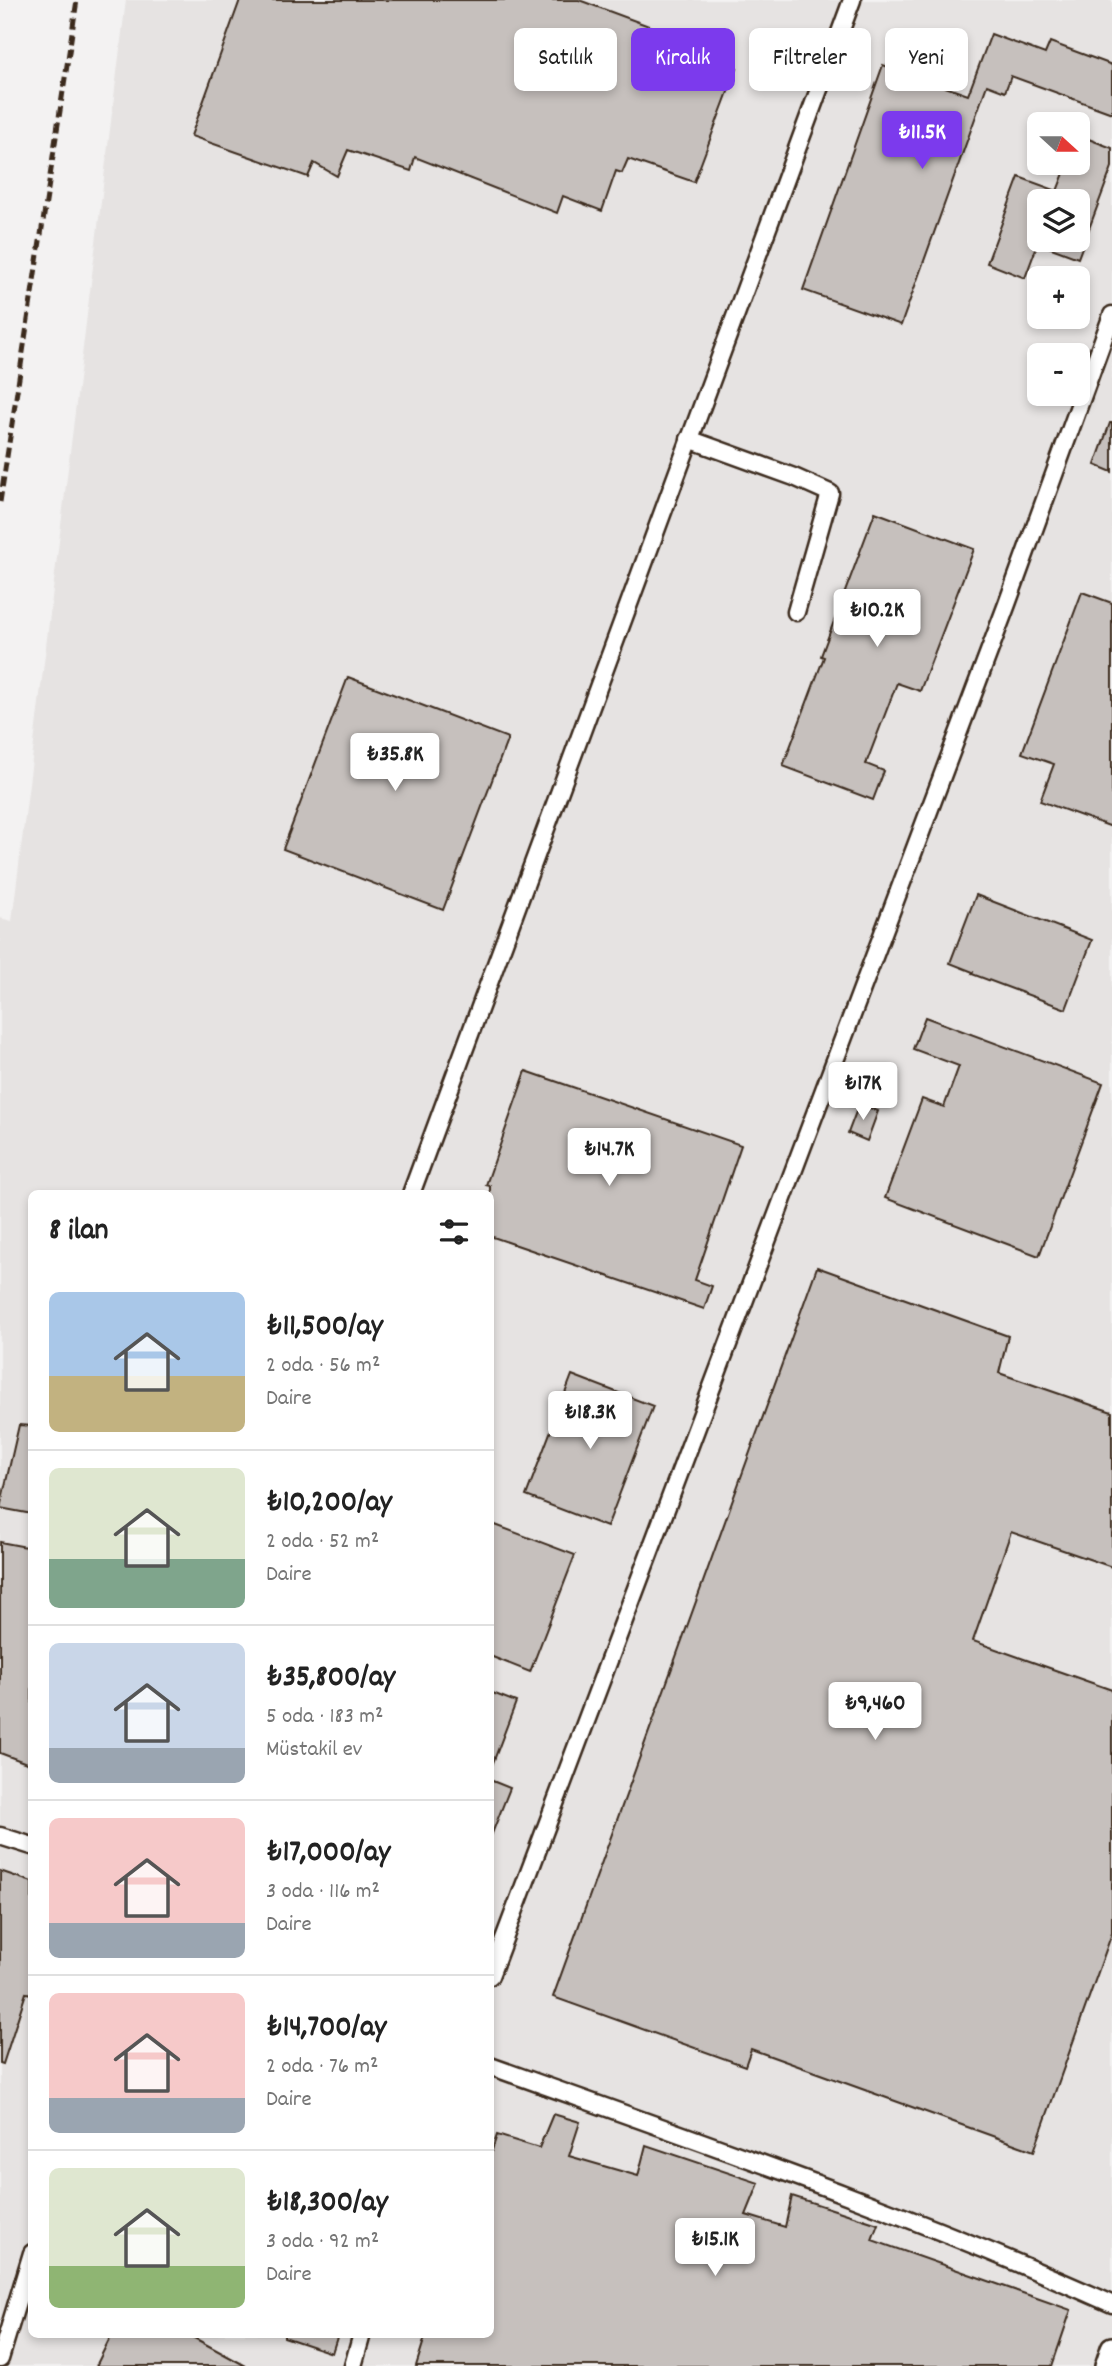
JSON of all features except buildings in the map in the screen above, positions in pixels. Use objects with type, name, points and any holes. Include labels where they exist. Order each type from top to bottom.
[{"type":"main road","points":[[1106,2366],[1112,2348]]},
{"type":"street","points":[[412,1190],[852,0]]},
{"type":"street","points":[[494,1965],[1007,604],[1112,314]]},
{"type":"street","points":[[689,439],[831,493],[796,612]]},
{"type":"street","points":[[0,1836],[28,1845]]},
{"type":"street","points":[[494,2067],[801,2177],[1028,2266],[1112,2304]]},
{"type":"street","points":[[0,2359],[28,2266]]},
{"type":"street","points":[[353,2366],[361,2338]]},
{"type":"shaded area","points":[[126,0],[1112,0],[1112,2366],[0,2366],[0,918],[12,921]]},
{"type":"railway","points":[[0,502],[77,0]]}]
